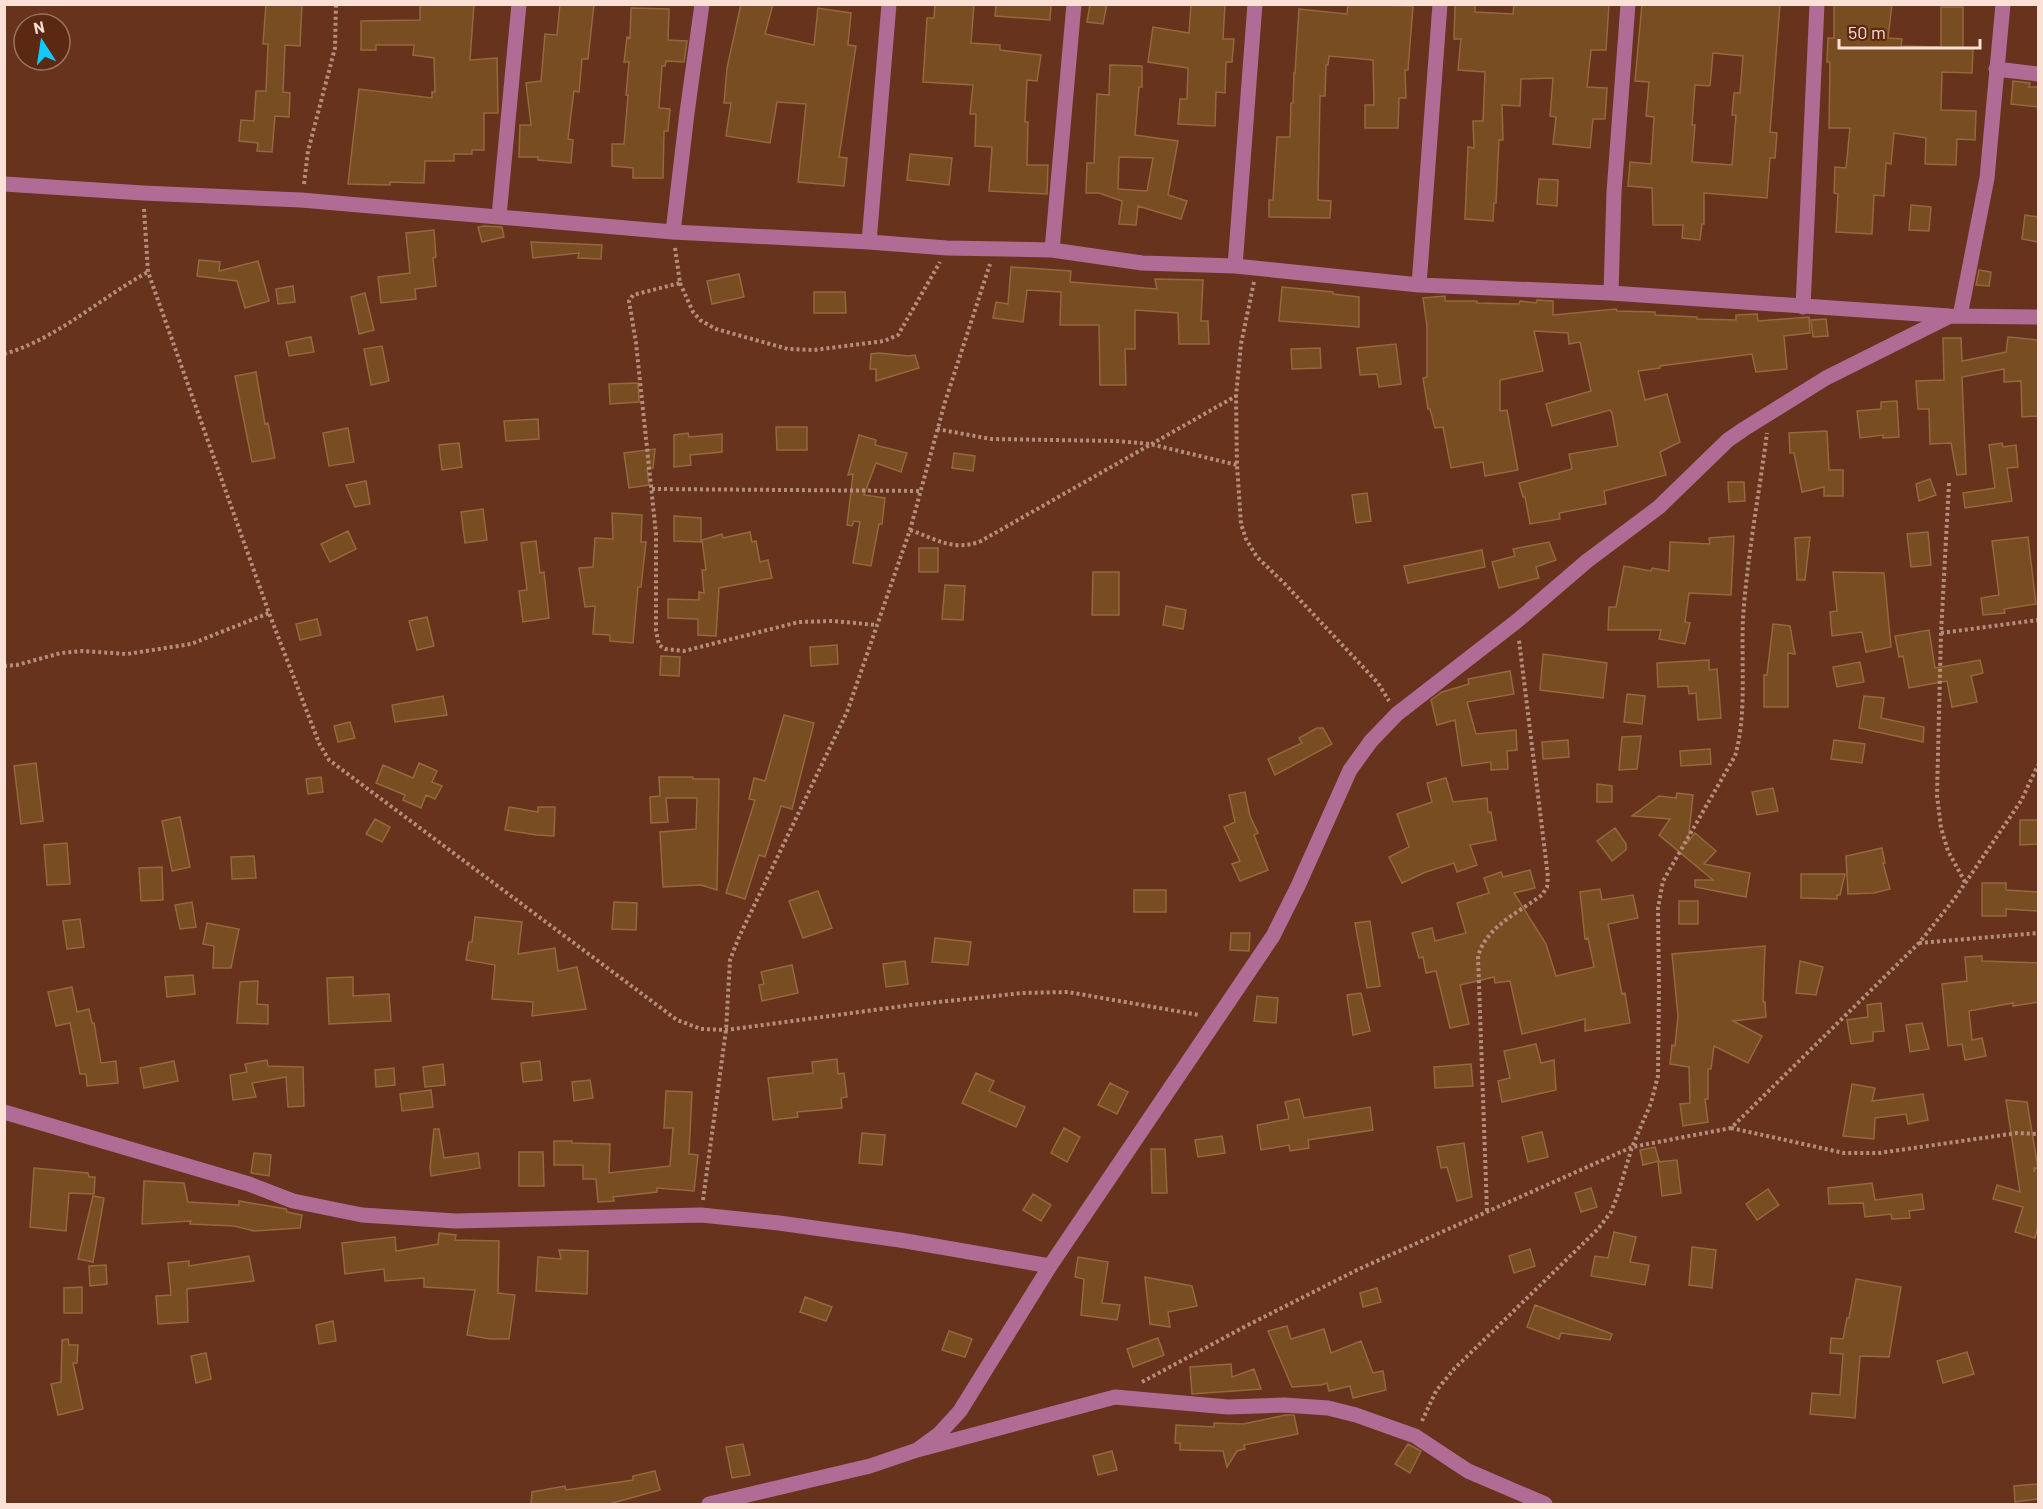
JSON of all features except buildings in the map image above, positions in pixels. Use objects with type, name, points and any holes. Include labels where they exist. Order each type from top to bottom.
[{"type":"street","points":[[499,216],[519,4]]},
{"type":"street","points":[[674,232],[702,4]]},
{"type":"street","points":[[869,242],[889,4]]},
{"type":"street","points":[[1052,250],[1074,4]]},
{"type":"street","points":[[1235,266],[1255,4]]},
{"type":"street","points":[[1419,285],[1440,4]]},
{"type":"street","points":[[1611,293],[1614,192],[1628,4]]},
{"type":"street","points":[[1803,307],[1817,4]]},
{"type":"street","points":[[1955,316],[1987,178],[2003,4]]},
{"type":"street","points":[[1996,69],[2038,74]]},
{"type":"street","points":[[4,184],[143,194],[301,200],[674,232],[948,248],[1052,250],[1142,263],[1235,266],[1419,285],[1611,293],[1955,316],[2038,317]]},
{"type":"street","points":[[917,1450],[939,1434],[960,1411],[1050,1266],[1273,936],[1299,886],[1350,770],[1371,741],[1397,714],[1517,621],[1587,561],[1659,507],[1728,440],[1826,378],[1955,316]]},
{"type":"street","points":[[4,1112],[249,1184],[293,1201],[362,1215],[455,1221],[701,1215],[900,1240],[1050,1266]]},
{"type":"street","points":[[709,1504],[870,1466],[917,1450],[1115,1397],[1228,1407],[1284,1405],[1328,1408],[1356,1414],[1415,1436],[1468,1471],[1545,1504]]},
{"type":"path","points":[[301,200],[308,151],[335,48],[336,4]]},
{"type":"path","points":[[143,194],[148,272],[269,613],[319,743],[329,760],[677,1020],[701,1029],[726,1030],[911,1005],[1022,993],[1068,992],[1217,1018]]},
{"type":"path","points":[[674,232],[680,283],[693,312],[700,320],[716,329],[788,349],[814,350],[874,343],[898,335],[948,248]]},
{"type":"path","points":[[701,1215],[726,1030],[730,960],[847,712],[910,530],[937,429],[995,249]]},
{"type":"path","points":[[1257,269],[1241,344],[1236,396],[1241,524],[1246,539],[1257,557],[1284,582],[1378,683],[1397,714]]},
{"type":"path","points":[[4,354],[26,348],[148,272]]},
{"type":"path","points":[[680,283],[633,295],[629,301],[636,343],[656,534],[656,631],[659,645],[665,649],[684,651],[799,622],[833,621],[877,625]]},
{"type":"path","points":[[910,530],[955,546],[969,546],[1236,396]]},
{"type":"path","points":[[1415,1436],[1437,1391],[1454,1369],[1598,1229],[1611,1212],[1632,1147],[1651,1103],[1658,1076],[1658,908],[1663,881],[1735,756],[1740,738],[1746,576],[1769,414]]},
{"type":"path","points":[[937,429],[991,439],[1116,441],[1150,444],[1237,465]]},
{"type":"path","points":[[1949,483],[1941,633],[1937,795],[1941,828],[1948,851],[1965,882]]},
{"type":"path","points":[[652,489],[921,491]]},
{"type":"path","points":[[4,666],[18,665],[61,653],[83,651],[127,654],[191,644],[269,613]]},
{"type":"path","points":[[1941,633],[2038,620]]},
{"type":"path","points":[[1487,1211],[1478,956],[1481,946],[1491,931],[1542,895],[1547,887],[1548,876],[1517,621]]},
{"type":"path","points":[[1731,1128],[1919,943],[1955,898],[2021,801],[2038,765]]},
{"type":"path","points":[[1919,943],[2038,933]]},
{"type":"path","points":[[1115,1397],[1235,1331],[1359,1269],[1632,1147],[1731,1128],[1844,1153],[1879,1154],[2006,1135],[2038,1134]]}]
